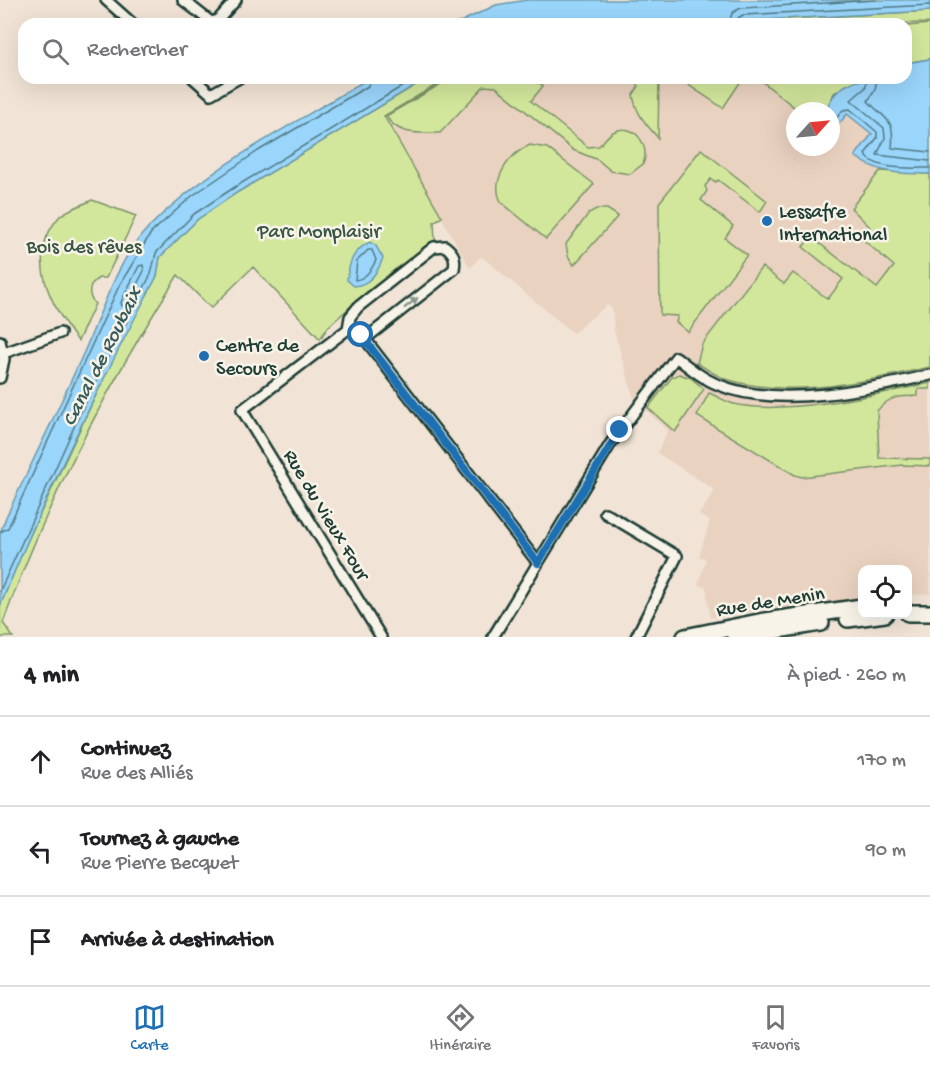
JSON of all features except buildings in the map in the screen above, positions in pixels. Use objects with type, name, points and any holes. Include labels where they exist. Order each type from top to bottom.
[{"type":"main road","points":[[912,603],[930,603]]},
{"type":"main road","name":"Rue de Menin","points":[[685,637],[759,622],[858,609]]},
{"type":"main road","points":[[912,613],[930,613]]},
{"type":"main road","name":"Rue de Menin","points":[[735,637],[858,619]]},
{"type":"street","points":[[106,0],[126,18]]},
{"type":"street","points":[[183,0],[206,18]]},
{"type":"street","points":[[220,18],[236,0]]},
{"type":"street","points":[[200,84],[211,94],[228,84]]},
{"type":"street","points":[[365,339],[454,268],[455,261],[452,252],[445,246],[434,247],[358,307],[350,317],[348,329],[356,330],[365,339],[538,563]]},
{"type":"street","name":"Rue du Vieux Four","points":[[348,329],[242,410],[381,637]]},
{"type":"street","points":[[3,353],[60,333]]},
{"type":"street","points":[[0,340],[3,353],[0,378]]},
{"type":"street","points":[[493,637],[611,443],[676,357],[717,385],[762,394],[854,390],[930,375]]},
{"type":"street","points":[[605,513],[677,556],[636,637]]},
{"type":"shaded area","points":[[930,23],[930,594],[912,595],[912,565],[858,565],[858,601],[767,618],[769,609],[710,618],[706,587],[698,585],[706,559],[699,556],[710,521],[699,515],[715,490],[657,453],[668,430],[634,399],[614,330],[612,309],[607,305],[573,333],[481,256],[470,268],[384,116],[438,84],[912,84],[912,24]]},
{"type":"green space","points":[[930,11],[930,23],[912,23],[912,18],[800,18]]},
{"type":"green space","points":[[930,24],[930,59],[912,62],[912,26]]},
{"type":"green space","name":"Parc Monplaisir","points":[[417,84],[438,84],[384,116],[442,217],[434,222],[435,240],[350,307],[328,327],[320,339],[253,267],[211,308],[178,275],[127,358],[59,488],[20,577],[3,623],[13,637],[0,637],[0,606],[25,546],[120,344],[157,276],[160,257],[198,219],[238,192]]},
{"type":"green space","points":[[441,84],[540,84],[543,86],[531,101],[588,147],[599,146],[613,132],[621,129],[628,130],[639,137],[643,143],[645,157],[643,164],[630,174],[611,171],[598,160],[573,150],[496,87],[484,86],[440,133],[409,132],[396,127],[386,116]]},
{"type":"green space","points":[[637,84],[659,84],[658,138],[636,108],[633,95],[639,86]]},
{"type":"green space","points":[[687,84],[739,84],[723,108]]},
{"type":"green space","points":[[765,84],[850,84],[834,93],[830,102],[788,102]]},
{"type":"green space","points":[[530,145],[547,148],[594,184],[546,239],[501,202],[498,194],[500,177],[509,161]]},
{"type":"green space","points":[[701,149],[767,201],[760,212],[718,180],[716,182],[711,179],[705,186],[707,191],[701,200],[733,226],[725,238],[747,255],[688,332],[676,322],[678,316],[660,315],[659,203]]},
{"type":"green space","points":[[880,171],[930,174],[930,367],[830,386],[779,388],[729,380],[697,363],[702,344],[762,267],[784,284],[793,273],[828,299],[843,279],[803,247],[811,237],[877,288],[894,266],[861,238],[870,227],[851,208]]},
{"type":"green space","name":"Bois des rêves","points":[[92,200],[136,216],[106,278],[95,280],[91,286],[91,297],[95,304],[78,341],[51,297],[45,281],[43,249],[49,233],[62,214]]},
{"type":"green space","points":[[596,209],[607,209],[618,216],[574,265],[568,256],[566,244],[589,213]]},
{"type":"green space","points":[[679,374],[691,378],[704,389],[675,432],[648,408],[672,377]]},
{"type":"green space","points":[[930,383],[930,389],[918,389],[918,396],[895,398],[886,402],[877,411],[879,458],[930,459],[930,466],[902,465],[802,477],[697,416],[709,393],[734,404],[755,407],[805,406]]},
{"type":"water","points":[[527,0],[930,0],[930,11],[800,18],[469,18],[496,5]]},
{"type":"water","points":[[930,59],[930,174],[881,170],[863,162],[855,156],[872,134],[847,114],[840,123],[840,102],[830,102],[831,99],[848,84],[912,84],[912,62]]},
{"type":"water","name":"Canal de Roubaix","points":[[359,84],[417,84],[238,192],[198,219],[160,257],[157,276],[74,439],[0,606],[0,533],[75,373],[119,270],[137,240],[172,205],[198,184],[254,147]]},
{"type":"water","points":[[370,242],[376,246],[383,258],[373,277],[365,283],[354,286],[347,280],[351,262],[356,253]]},
{"type":"place","name":"Lessafre International","points":[[767,221]]},
{"type":"place","name":"Centre de Secours","points":[[204,356]]},
{"type":"route","points":[[361,335],[538,563],[620,430]]}]
